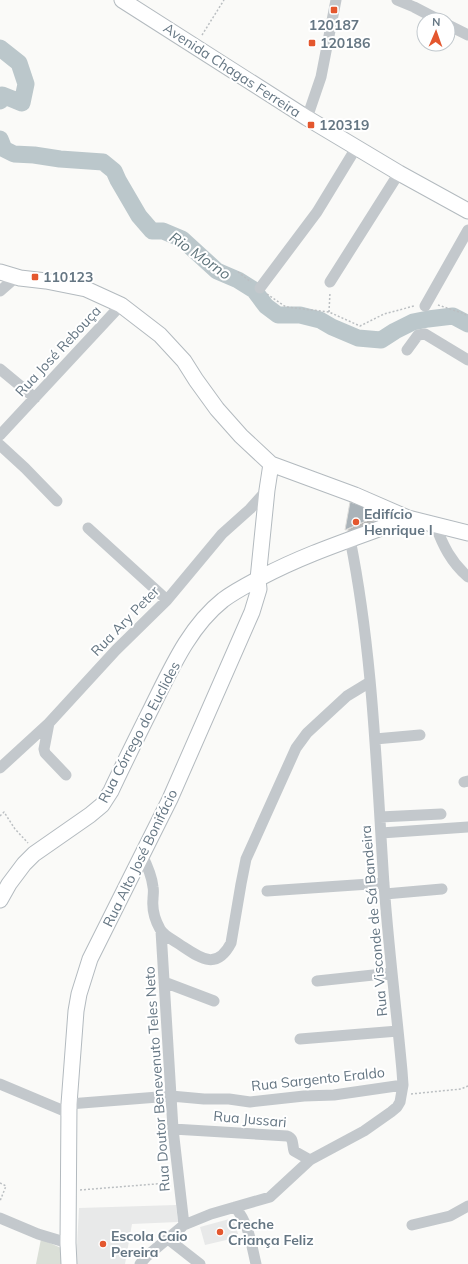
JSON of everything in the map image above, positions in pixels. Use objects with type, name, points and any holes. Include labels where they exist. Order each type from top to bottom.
[{"type":"main road","name":"Avenida Chagas Ferreira","points":[[122,0],[355,150],[468,211]]},
{"type":"main road","points":[[0,272],[86,289],[121,305],[160,335],[184,361],[217,409],[241,436],[270,464],[355,495],[408,518],[468,533]]},
{"type":"main road","name":"Rua Alto José Bonifácio","points":[[69,1264],[69,1109],[76,1011],[79,994],[90,959],[170,799],[246,627],[259,589],[258,579],[270,464]]},
{"type":"main road","name":"Rua Córrego do Euclides","points":[[0,900],[9,884],[24,864],[36,852],[102,805],[111,791],[166,678],[189,637],[205,617],[241,588],[284,565],[408,518]]},
{"type":"street","points":[[307,118],[321,76],[336,0]]},
{"type":"street","points":[[397,0],[415,3],[428,12]]},
{"type":"street","points":[[456,29],[468,35]]},
{"type":"street","points":[[260,288],[317,212],[355,150]]},
{"type":"street","points":[[330,282],[399,173]]},
{"type":"street","points":[[425,306],[468,230]]},
{"type":"street","points":[[0,291],[16,276]]},
{"type":"street","name":"Rua José Rebouça","points":[[0,435],[121,305]]},
{"type":"street","points":[[407,350],[418,335],[425,334],[468,360]]},
{"type":"street","points":[[0,369],[35,398]]},
{"type":"street","points":[[0,445],[57,501]]},
{"type":"street","name":"Rua Ary Peter","points":[[0,768],[48,723],[116,650],[167,600],[222,534],[250,509],[267,490]]},
{"type":"street","points":[[435,524],[450,558],[468,577]]},
{"type":"street","points":[[88,528],[167,600]]},
{"type":"street","name":"Rua Visconde de Sá Bandeira","points":[[350,539],[358,577],[372,696],[384,888],[398,1031],[402,1090]]},
{"type":"street","points":[[142,855],[154,889],[152,901],[154,915],[161,931],[198,957],[207,960],[214,960],[222,956],[227,951],[231,943],[246,859],[296,748],[307,733],[347,696],[370,682]]},
{"type":"street","points":[[48,723],[44,749],[45,753],[66,775]]},
{"type":"street","points":[[375,739],[420,736]]},
{"type":"street","points":[[380,818],[441,814]]},
{"type":"street","points":[[381,833],[468,827]]},
{"type":"street","points":[[267,891],[384,888],[442,889]]},
{"type":"street","name":"Rua Doutor Benevenuto Teles Neto","points":[[161,931],[173,1128],[184,1225]]},
{"type":"street","points":[[317,982],[392,973]]},
{"type":"street","points":[[164,982],[214,1001]]},
{"type":"street","points":[[300,1039],[398,1031]]},
{"type":"street","points":[[0,1084],[69,1109]]},
{"type":"street","points":[[146,1261],[184,1225],[211,1214],[270,1197],[310,1160],[364,1131],[391,1112],[400,1102],[402,1090]]},
{"type":"street","name":"Rua Sargento Eraldo","points":[[69,1109],[171,1096],[204,1099],[229,1099],[250,1102],[304,1096],[334,1096],[402,1090]]},
{"type":"street","name":"Rua Jussari","points":[[173,1128],[290,1136],[293,1140],[294,1151],[310,1160]]},
{"type":"street","points":[[412,1225],[450,1216],[468,1206]]},
{"type":"street","points":[[234,1207],[247,1226],[256,1264]]},
{"type":"street","points":[[0,1218],[38,1234],[68,1243]]},
{"type":"street","points":[[168,1240],[200,1264]]},
{"type":"path","points":[[194,46],[224,0]]},
{"type":"path","points":[[238,272],[286,307],[329,312],[360,326],[384,314],[416,306],[437,305],[468,316]]},
{"type":"path","points":[[329,312],[330,282]]},
{"type":"path","points":[[0,816],[4,812],[15,829],[36,852]]},
{"type":"path","points":[[402,1090],[461,1090],[468,1086]]},
{"type":"path","points":[[68,1191],[179,1182]]},
{"type":"path","points":[[0,1184],[6,1186],[0,1201]]},
{"type":"shaded area","name":"Escola Caio Pereira","points":[[176,1205],[178,1222],[132,1224],[125,1264],[76,1264],[79,1208]]},
{"type":"shaded area","name":"Creche Criança Feliz","points":[[233,1218],[239,1237],[205,1245],[200,1227]]},
{"type":"shaded area","points":[[41,1239],[61,1248],[63,1264],[36,1264]]},
{"type":"building","name":"Edifício Henrique I","points":[[350,502],[384,513],[345,530]]},
{"type":"waterway","name":"Rio Morno","points":[[0,48],[19,63],[26,84],[22,103],[2,95],[0,101]]},
{"type":"waterway","name":"Rio Morno","points":[[0,139],[4,149],[14,154],[103,162],[114,171],[139,216],[152,231],[163,231],[182,239],[217,271],[238,280],[254,290],[266,306],[278,315],[300,315],[320,320],[358,338],[381,340],[413,322],[428,319],[453,316],[468,324]]},
{"type":"place","name":"120187","points":[[334,10]]},
{"type":"place","name":"120186","points":[[312,43]]},
{"type":"place","name":"120319","points":[[311,125]]},
{"type":"place","name":"110123","points":[[35,277]]},
{"type":"place","name":"Edifício Henrique I","points":[[356,522]]},
{"type":"place","name":"Creche Criança Feliz","points":[[220,1232]]},
{"type":"place","name":"Escola Caio Pereira","points":[[103,1244]]}]
